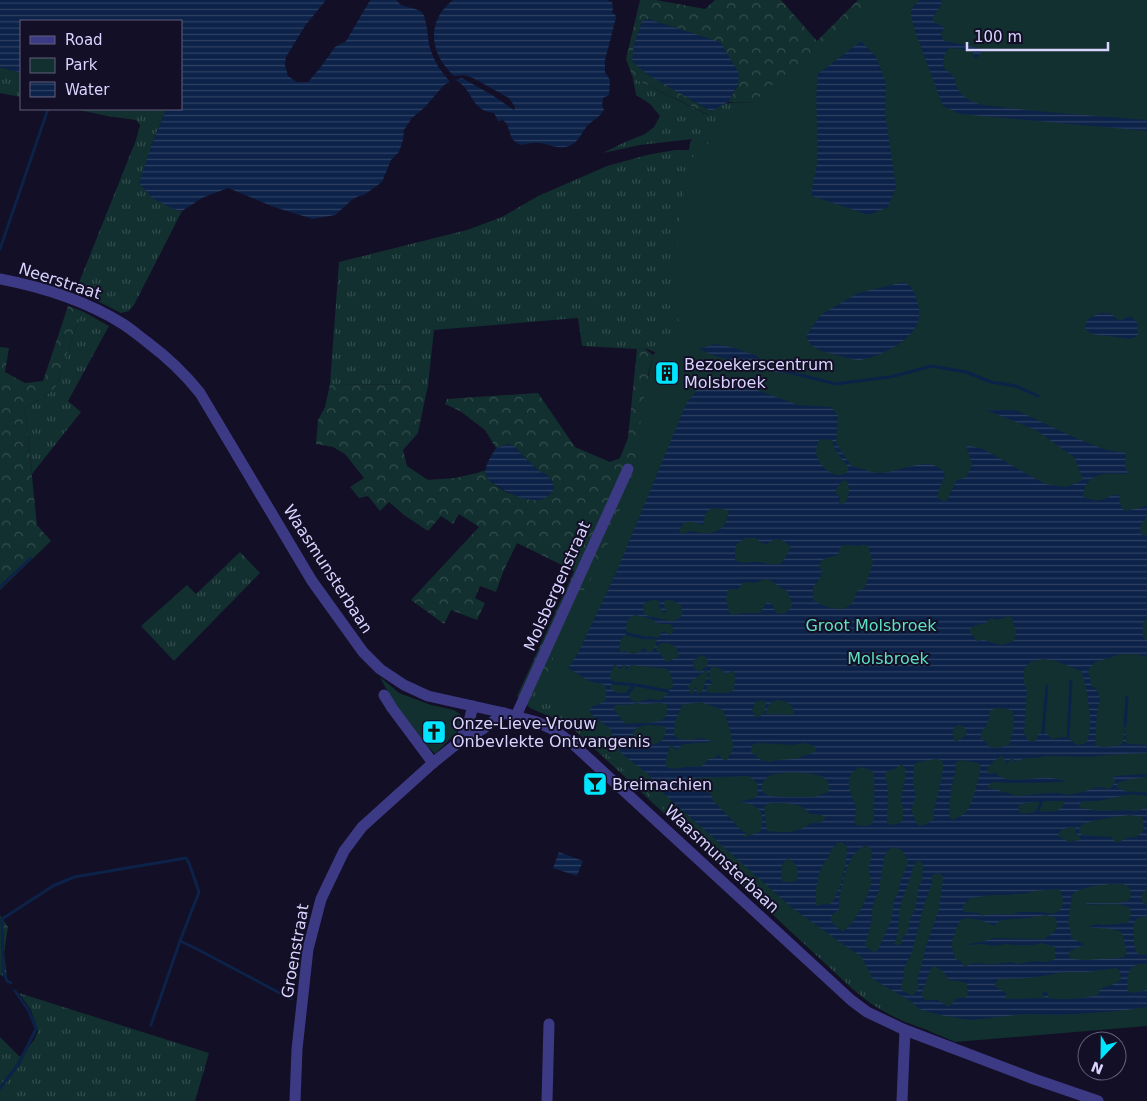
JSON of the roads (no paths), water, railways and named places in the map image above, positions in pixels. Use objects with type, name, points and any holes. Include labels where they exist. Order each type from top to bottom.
[{"type":"street","name":"Neerstraat","points":[[0,279],[71,298],[124,324],[162,353],[200,393]]},
{"type":"street","name":"Waasmunsterbaan","points":[[200,393],[312,581],[363,652],[380,669],[404,685],[428,696],[516,716],[537,722],[554,730],[573,744],[851,1000],[867,1012],[905,1030],[1098,1101]]},
{"type":"street","name":"Molsbergenstraat","points":[[516,716],[628,469]]},
{"type":"street","points":[[384,695],[433,763]]},
{"type":"street","name":"Groenstraat","points":[[459,742],[468,724],[473,706]]},
{"type":"street","name":"Groenstraat","points":[[295,1101],[296,1048],[308,949],[321,900],[344,851],[362,827],[433,763],[459,742],[482,729],[504,713]]},
{"type":"street","points":[[547,1101],[549,1024]]},
{"type":"street","points":[[902,1101],[905,1030]]},
{"type":"water","points":[[0,0],[326,0],[305,26],[286,57],[285,65],[288,76],[297,82],[308,82],[335,47],[346,41],[371,0],[396,0],[401,5],[419,10],[423,14],[432,53],[438,66],[450,82],[444,85],[425,107],[412,118],[404,130],[399,152],[391,160],[382,182],[364,195],[353,199],[335,215],[313,219],[274,207],[228,188],[202,198],[182,211],[173,209],[152,198],[139,183],[151,146],[166,110],[182,110],[182,20],[20,20],[20,73],[0,67]]},
{"type":"water","points":[[453,0],[607,0],[612,2],[612,13],[615,14],[616,18],[605,60],[605,72],[610,80],[609,95],[603,98],[602,105],[604,110],[587,126],[575,142],[569,146],[562,147],[536,143],[520,145],[512,139],[507,124],[503,120],[498,121],[494,113],[486,111],[476,104],[463,86],[455,80],[462,78],[514,110],[515,107],[509,98],[473,78],[464,75],[454,76],[440,58],[434,38],[435,28],[438,18]]},
{"type":"water","points":[[920,0],[942,0],[932,19],[944,28],[941,34],[945,41],[984,50],[974,58],[973,52],[970,50],[950,48],[944,56],[943,67],[954,77],[957,88],[962,95],[971,101],[982,105],[1147,120],[1147,131],[960,114],[943,106],[911,16],[912,8]]},
{"type":"water","points":[[648,19],[720,42],[739,73],[738,85],[728,102],[711,111],[648,75],[632,61],[634,44],[642,21]]},
{"type":"water","points":[[861,41],[876,57],[886,83],[885,113],[896,187],[888,207],[869,215],[812,196],[817,161],[816,96],[818,74]]},
{"type":"water","points":[[904,282],[915,293],[919,308],[919,319],[915,329],[902,342],[875,356],[859,360],[820,350],[810,344],[806,336],[819,317],[827,311],[858,293]]},
{"type":"water","points":[[1099,313],[1110,313],[1119,321],[1130,316],[1137,322],[1138,336],[1130,339],[1092,334],[1085,329],[1087,320]]},
{"type":"water","points":[[715,344],[735,348],[757,356],[771,367],[784,371],[782,374],[719,357],[699,349]]},
{"type":"water","name":"Molsbroek","points":[[725,380],[798,405],[831,407],[838,415],[836,443],[851,466],[878,473],[914,465],[932,465],[939,468],[945,475],[937,498],[943,501],[947,501],[956,481],[966,477],[972,465],[966,445],[983,449],[1045,484],[1067,487],[1083,480],[1075,458],[1036,430],[986,410],[1016,410],[1106,450],[1126,453],[1125,468],[1129,474],[1113,473],[1093,478],[1088,482],[1083,497],[1099,500],[1112,495],[1119,495],[1121,508],[1126,511],[1147,506],[1147,515],[1140,528],[1142,535],[1147,535],[1147,617],[1143,623],[1143,637],[1147,640],[1147,657],[1135,654],[1121,654],[1096,662],[1087,673],[1090,676],[1091,686],[1094,687],[1100,698],[1095,745],[1105,747],[1121,745],[1125,726],[1126,743],[1147,745],[1147,753],[1090,757],[1045,756],[1023,759],[1016,762],[1014,762],[1014,759],[1011,759],[1008,763],[1001,756],[991,764],[987,771],[990,774],[995,773],[1010,779],[1048,778],[1066,782],[992,782],[988,786],[988,788],[1000,790],[1000,793],[1006,792],[1016,796],[1048,793],[1067,795],[1098,787],[1110,789],[1115,783],[1115,780],[1112,778],[1115,776],[1147,774],[1147,777],[1117,783],[1117,788],[1132,794],[1098,801],[1081,802],[1079,806],[1080,808],[1100,811],[1135,811],[1144,809],[1147,806],[1147,888],[1142,897],[1143,902],[1147,906],[1147,917],[1137,918],[1134,928],[1134,941],[1139,955],[1147,954],[1147,964],[1136,965],[1132,968],[1127,981],[1128,992],[1134,993],[1147,990],[1147,1007],[1061,1015],[1025,1014],[971,1020],[940,1015],[919,1009],[912,1002],[873,979],[861,956],[791,907],[661,791],[649,775],[621,753],[610,729],[591,714],[590,708],[605,701],[605,685],[589,681],[568,668],[578,653],[616,573],[686,404],[703,382]],"holes":[[[819,440],[832,440],[835,450],[848,467],[848,471],[839,475],[825,469],[819,461],[816,448]],[[846,480],[849,489],[845,503],[839,504],[840,499],[835,492],[839,484]],[[720,508],[729,511],[724,526],[713,533],[690,531],[682,534],[679,532],[683,524],[688,522],[703,525],[707,512],[711,509]],[[746,538],[756,538],[761,543],[767,544],[774,539],[782,540],[791,547],[780,564],[774,564],[735,560],[736,546]],[[863,544],[868,546],[873,563],[864,589],[857,591],[854,600],[845,608],[835,609],[813,600],[813,587],[821,574],[819,565],[824,559],[838,555],[843,545],[861,546]],[[765,579],[772,581],[787,591],[792,607],[784,614],[776,613],[772,604],[767,602],[760,613],[731,615],[727,602],[727,592],[729,589],[737,590],[744,582],[755,583]],[[666,600],[677,603],[682,610],[682,614],[676,620],[670,621],[645,615],[643,611],[644,604],[648,601],[660,601],[659,606],[664,614],[666,611],[664,605]],[[635,615],[652,619],[661,624],[670,624],[673,631],[670,635],[664,631],[659,638],[648,636],[645,638],[657,641],[654,649],[651,652],[647,652],[645,648],[633,654],[625,651],[621,652],[619,649],[621,640],[627,634],[626,625],[629,618]],[[1009,616],[1012,618],[1016,631],[1015,639],[1012,642],[1001,645],[984,640],[977,641],[969,631],[974,626],[986,623],[991,618],[997,620]],[[662,643],[668,643],[676,647],[679,656],[668,662],[656,650],[657,646]],[[702,655],[707,659],[707,666],[699,672],[693,665],[695,659]],[[1043,659],[1056,661],[1081,671],[1090,714],[1088,739],[1084,744],[1076,745],[1068,738],[1063,737],[1052,739],[1046,733],[1040,732],[1035,742],[1033,742],[1028,740],[1024,734],[1027,691],[1024,682],[1024,669],[1030,662]],[[614,665],[619,669],[625,665],[626,670],[631,665],[667,669],[671,675],[673,687],[660,700],[649,699],[639,702],[631,700],[628,693],[617,693],[610,688],[613,681],[610,676]],[[712,666],[721,669],[726,674],[732,671],[735,672],[734,689],[726,693],[710,693],[706,691],[707,686],[712,684],[708,679]],[[706,670],[708,671],[703,690],[697,695],[696,684],[691,695],[688,686]],[[780,700],[790,705],[794,712],[793,715],[766,714],[770,703]],[[765,701],[764,712],[760,717],[755,717],[752,710],[755,702]],[[700,702],[723,710],[731,734],[733,748],[727,760],[724,760],[719,754],[715,758],[708,759],[703,765],[698,767],[668,768],[665,764],[670,745],[674,746],[676,750],[684,744],[714,742],[703,738],[684,740],[674,735],[675,723],[682,705]],[[637,703],[660,703],[667,705],[663,720],[647,723],[626,724],[613,709],[617,705]],[[996,708],[1008,709],[1013,712],[1014,724],[1009,745],[997,748],[989,747],[981,739],[982,732],[989,718],[990,711]],[[647,725],[663,726],[666,733],[659,742],[645,745],[634,740],[633,733],[636,729]],[[959,725],[966,731],[965,736],[956,742],[953,738],[956,726]],[[759,743],[792,745],[805,743],[814,746],[816,749],[815,752],[794,759],[770,762],[761,760],[751,752],[752,745]],[[941,760],[943,762],[942,776],[934,810],[934,819],[919,826],[911,810],[916,797],[913,782],[914,765],[918,762]],[[960,760],[978,763],[981,766],[969,807],[958,818],[952,820],[949,817],[951,789],[956,769],[955,763]],[[902,764],[905,768],[901,799],[903,820],[895,824],[887,823],[888,790],[885,774]],[[861,767],[874,773],[874,820],[870,825],[858,826],[855,824],[856,808],[849,785],[850,775],[854,770]],[[783,773],[813,774],[826,780],[829,785],[828,792],[814,797],[770,796],[764,793],[761,787],[767,778]],[[748,776],[752,778],[758,785],[756,798],[738,802],[752,805],[759,809],[762,817],[761,831],[743,837],[747,832],[739,828],[713,801],[710,793],[696,788],[692,782],[696,778]],[[1063,801],[1065,804],[1056,811],[1039,812],[1037,810],[1031,813],[1020,813],[1018,808],[1025,803]],[[770,803],[797,805],[807,810],[810,814],[826,817],[821,822],[812,823],[796,831],[767,831],[764,806]],[[1130,815],[1143,817],[1144,829],[1138,836],[1126,838],[1115,843],[1112,837],[1082,835],[1079,832],[1080,826],[1097,820]],[[1075,828],[1076,833],[1081,839],[1069,842],[1058,836],[1064,829]],[[841,842],[847,846],[846,863],[840,886],[833,901],[830,904],[817,906],[816,895],[819,875],[822,866],[833,847]],[[866,845],[872,850],[869,869],[871,884],[856,917],[848,928],[843,931],[834,925],[831,918],[839,910],[841,888],[846,871],[852,857],[859,849]],[[893,847],[902,850],[908,863],[894,900],[891,920],[878,950],[874,952],[866,947],[865,944],[870,929],[873,905],[879,890],[884,858],[887,851]],[[788,859],[795,864],[798,877],[795,882],[782,881],[782,868]],[[917,861],[920,861],[923,866],[922,880],[919,886],[915,909],[909,921],[908,932],[902,938],[901,944],[896,945],[894,944],[898,934],[899,912],[902,900],[913,867]],[[934,874],[941,874],[943,878],[939,909],[917,980],[919,987],[914,995],[901,990],[905,966],[912,952],[924,905],[932,883],[932,877]],[[1110,884],[1123,884],[1130,888],[1131,897],[1128,901],[1118,903],[1087,903],[1085,905],[1115,904],[1130,907],[1131,915],[1128,923],[1097,924],[1088,927],[1121,932],[1127,953],[1124,957],[1085,960],[1071,959],[1070,951],[1084,944],[1071,938],[1068,924],[1071,901],[1073,899],[1071,896],[1084,888]],[[1059,889],[1063,897],[1063,903],[1059,911],[1051,914],[1020,912],[981,916],[979,913],[965,912],[963,910],[963,906],[970,898],[1024,894],[1034,891]],[[1046,915],[1056,918],[1057,927],[1055,931],[1045,939],[994,938],[963,945],[1033,945],[1041,943],[1055,947],[1055,959],[1047,962],[1034,961],[1018,964],[1011,962],[994,964],[972,963],[964,967],[963,963],[957,960],[952,950],[955,930],[960,922],[962,919],[969,918],[994,926],[1000,920]],[[935,966],[949,980],[967,984],[967,996],[957,998],[949,1007],[937,1000],[927,1000],[921,995],[931,968]],[[1117,968],[1121,978],[1115,984],[1102,988],[1099,994],[1067,999],[1048,998],[1048,993],[1044,991],[1042,995],[1045,996],[1044,998],[1005,999],[1007,994],[995,987],[999,979],[1029,978],[1063,972],[1088,972]]]},
{"type":"water","points":[[509,444],[515,447],[539,471],[547,475],[554,488],[550,495],[544,499],[529,500],[505,491],[489,480],[486,467],[489,460],[496,448]]},
{"type":"water","points":[[559,852],[583,861],[577,876],[553,868]]},
{"type":"waterway","points":[[0,249],[48,110]]},
{"type":"waterway","points":[[784,371],[836,384],[890,377],[932,366],[966,372],[991,382],[1016,386],[1038,396]]},
{"type":"waterway","points":[[0,587],[31,558]]},
{"type":"waterway","points":[[627,634],[645,638]]},
{"type":"waterway","points":[[1068,738],[1071,681]]},
{"type":"waterway","points":[[613,683],[668,691]]},
{"type":"waterway","points":[[628,693],[634,685]]},
{"type":"waterway","points":[[1043,733],[1047,686]]},
{"type":"waterway","points":[[1125,726],[1127,697]]},
{"type":"waterway","points":[[1131,793],[1147,794]]},
{"type":"waterway","points":[[1038,811],[1041,802]]},
{"type":"waterway","points":[[11,983],[7,981],[3,971],[2,919],[53,886],[74,877],[186,858],[199,892],[151,1025]]},
{"type":"waterway","points":[[180,941],[291,999]]},
{"type":"waterway","points":[[0,1088],[18,1065],[36,1029],[29,1011],[15,991]]},
{"type":"place","name":"Bezoekerscentrum Molsbroek","points":[[667,373]]},
{"type":"place","name":"Onze-Lieve-Vrouw Onbevlekte Ontvangenis","points":[[434,732]]},
{"type":"place","name":"Breimachien","points":[[595,784]]},
{"type":"park label","name":"Groot Molsbroek","points":[[871,625]]}]
